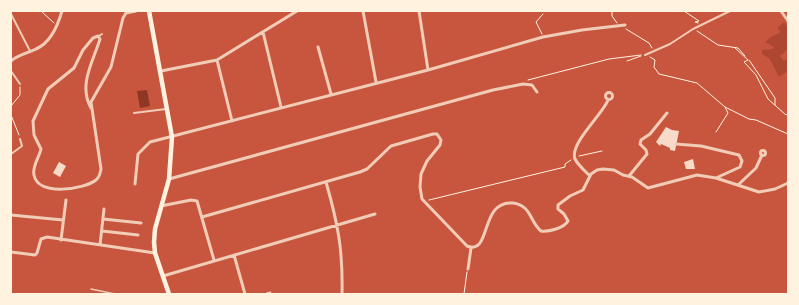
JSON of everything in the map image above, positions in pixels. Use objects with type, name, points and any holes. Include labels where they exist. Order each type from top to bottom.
[{"type":"main road","points":[[149,11],[172,137],[169,179],[154,236],[155,253],[168,294]]},
{"type":"street","points":[[11,62],[46,42],[57,24],[62,11]]},
{"type":"street","points":[[91,108],[86,96],[86,83],[101,35],[93,38],[85,47],[74,68],[48,89],[40,110],[34,118],[34,135],[41,151],[34,173],[35,179],[40,186],[50,189],[62,189],[92,183],[98,178],[101,169],[91,108],[92,98],[111,67],[122,18],[126,13],[136,11]]},
{"type":"street","points":[[161,71],[217,60],[296,11]]},
{"type":"street","points":[[363,11],[376,82]]},
{"type":"street","points":[[419,11],[428,70]]},
{"type":"street","points":[[644,55],[670,44],[693,29],[730,11]]},
{"type":"street","points":[[781,11],[788,21]]},
{"type":"street","points":[[11,14],[30,51]]},
{"type":"street","points":[[135,184],[140,150],[150,142],[376,82],[428,70],[543,37],[620,25],[625,26]]},
{"type":"street","points":[[263,32],[281,107]]},
{"type":"street","points":[[318,47],[331,94]]},
{"type":"street","points":[[217,60],[232,121]]},
{"type":"street","points":[[11,71],[20,84]]},
{"type":"street","points":[[169,179],[493,90],[523,84],[532,85],[537,92]]},
{"type":"street","points":[[590,176],[575,158],[584,133],[606,105],[608,100]]},
{"type":"street","points":[[134,113],[167,108]]},
{"type":"street","points":[[629,176],[647,154],[646,150],[640,144],[641,140],[650,134],[668,113]]},
{"type":"street","points":[[202,216],[326,182],[367,169],[386,150],[398,143],[430,134],[436,134],[440,138],[440,145],[427,162],[421,174],[420,187],[423,201],[467,246],[471,248],[477,247],[482,243],[489,218],[493,211],[509,204],[518,204],[527,210],[541,231],[547,231],[564,226],[568,221],[558,209],[558,205],[570,196],[583,190],[590,176],[595,171],[603,169],[614,170],[629,176],[648,188],[697,175],[716,178],[760,192],[788,183]]},
{"type":"street","points":[[11,154],[22,146],[20,139]]},
{"type":"street","points":[[676,144],[704,147],[742,157],[742,163],[740,166],[716,178]]},
{"type":"street","points":[[738,185],[756,168],[762,155]]},
{"type":"street","points":[[326,182],[338,225],[343,260],[342,294]]},
{"type":"street","points":[[61,240],[66,200]]},
{"type":"street","points":[[161,206],[194,200],[199,204],[214,260]]},
{"type":"street","points":[[100,245],[104,208]]},
{"type":"street","points":[[163,276],[375,214]]},
{"type":"street","points":[[11,215],[63,220]]},
{"type":"street","points":[[103,219],[141,224]]},
{"type":"street","points":[[102,231],[138,235]]},
{"type":"street","points":[[11,252],[35,255],[43,238],[155,253]]},
{"type":"street","points":[[468,270],[471,248]]},
{"type":"street","points":[[234,255],[245,294]]},
{"type":"lane","points":[[91,289],[115,294]]},
{"type":"path","points":[[42,11],[46,17],[57,24]]},
{"type":"path","points":[[612,11],[612,16],[620,25],[649,43],[652,49],[650,53]]},
{"type":"path","points":[[684,11],[696,17],[699,21],[695,22],[701,25]]},
{"type":"path","points":[[543,14],[536,22],[543,37]]},
{"type":"path","points":[[693,29],[701,32],[718,44],[735,48],[745,56],[775,98],[775,105]]},
{"type":"path","points":[[627,61],[644,55]]},
{"type":"path","points":[[526,81],[608,59],[644,55],[655,60],[654,67],[659,74],[697,83],[725,107],[749,120],[756,120],[788,134]]},
{"type":"path","points":[[748,60],[744,62],[756,75],[768,99],[786,114],[788,113]]},
{"type":"path","points":[[756,75],[760,76]]},
{"type":"path","points":[[11,106],[20,95],[20,84]]},
{"type":"path","points":[[716,132],[728,113],[724,109],[725,107]]},
{"type":"path","points":[[11,116],[20,139]]},
{"type":"path","points":[[423,201],[565,167],[565,164],[575,158],[602,151]]},
{"type":"path","points":[[464,294],[468,270]]},
{"type":"shaded area","points":[[784,22],[788,28],[788,49],[780,56],[784,61],[786,59],[788,61],[788,71],[779,77],[770,59],[762,54],[762,50],[773,49],[774,47],[765,42],[781,32],[777,28]]},
{"type":"shaded area","points":[[147,90],[150,106],[140,108],[137,91]]},
{"type":"building","points":[[666,127],[679,131],[675,151],[670,150],[670,148],[661,144],[660,146],[656,142]]},
{"type":"building","points":[[693,159],[695,169],[686,169],[684,162]]},
{"type":"building","points":[[59,162],[66,166],[60,177],[53,173]]}]
